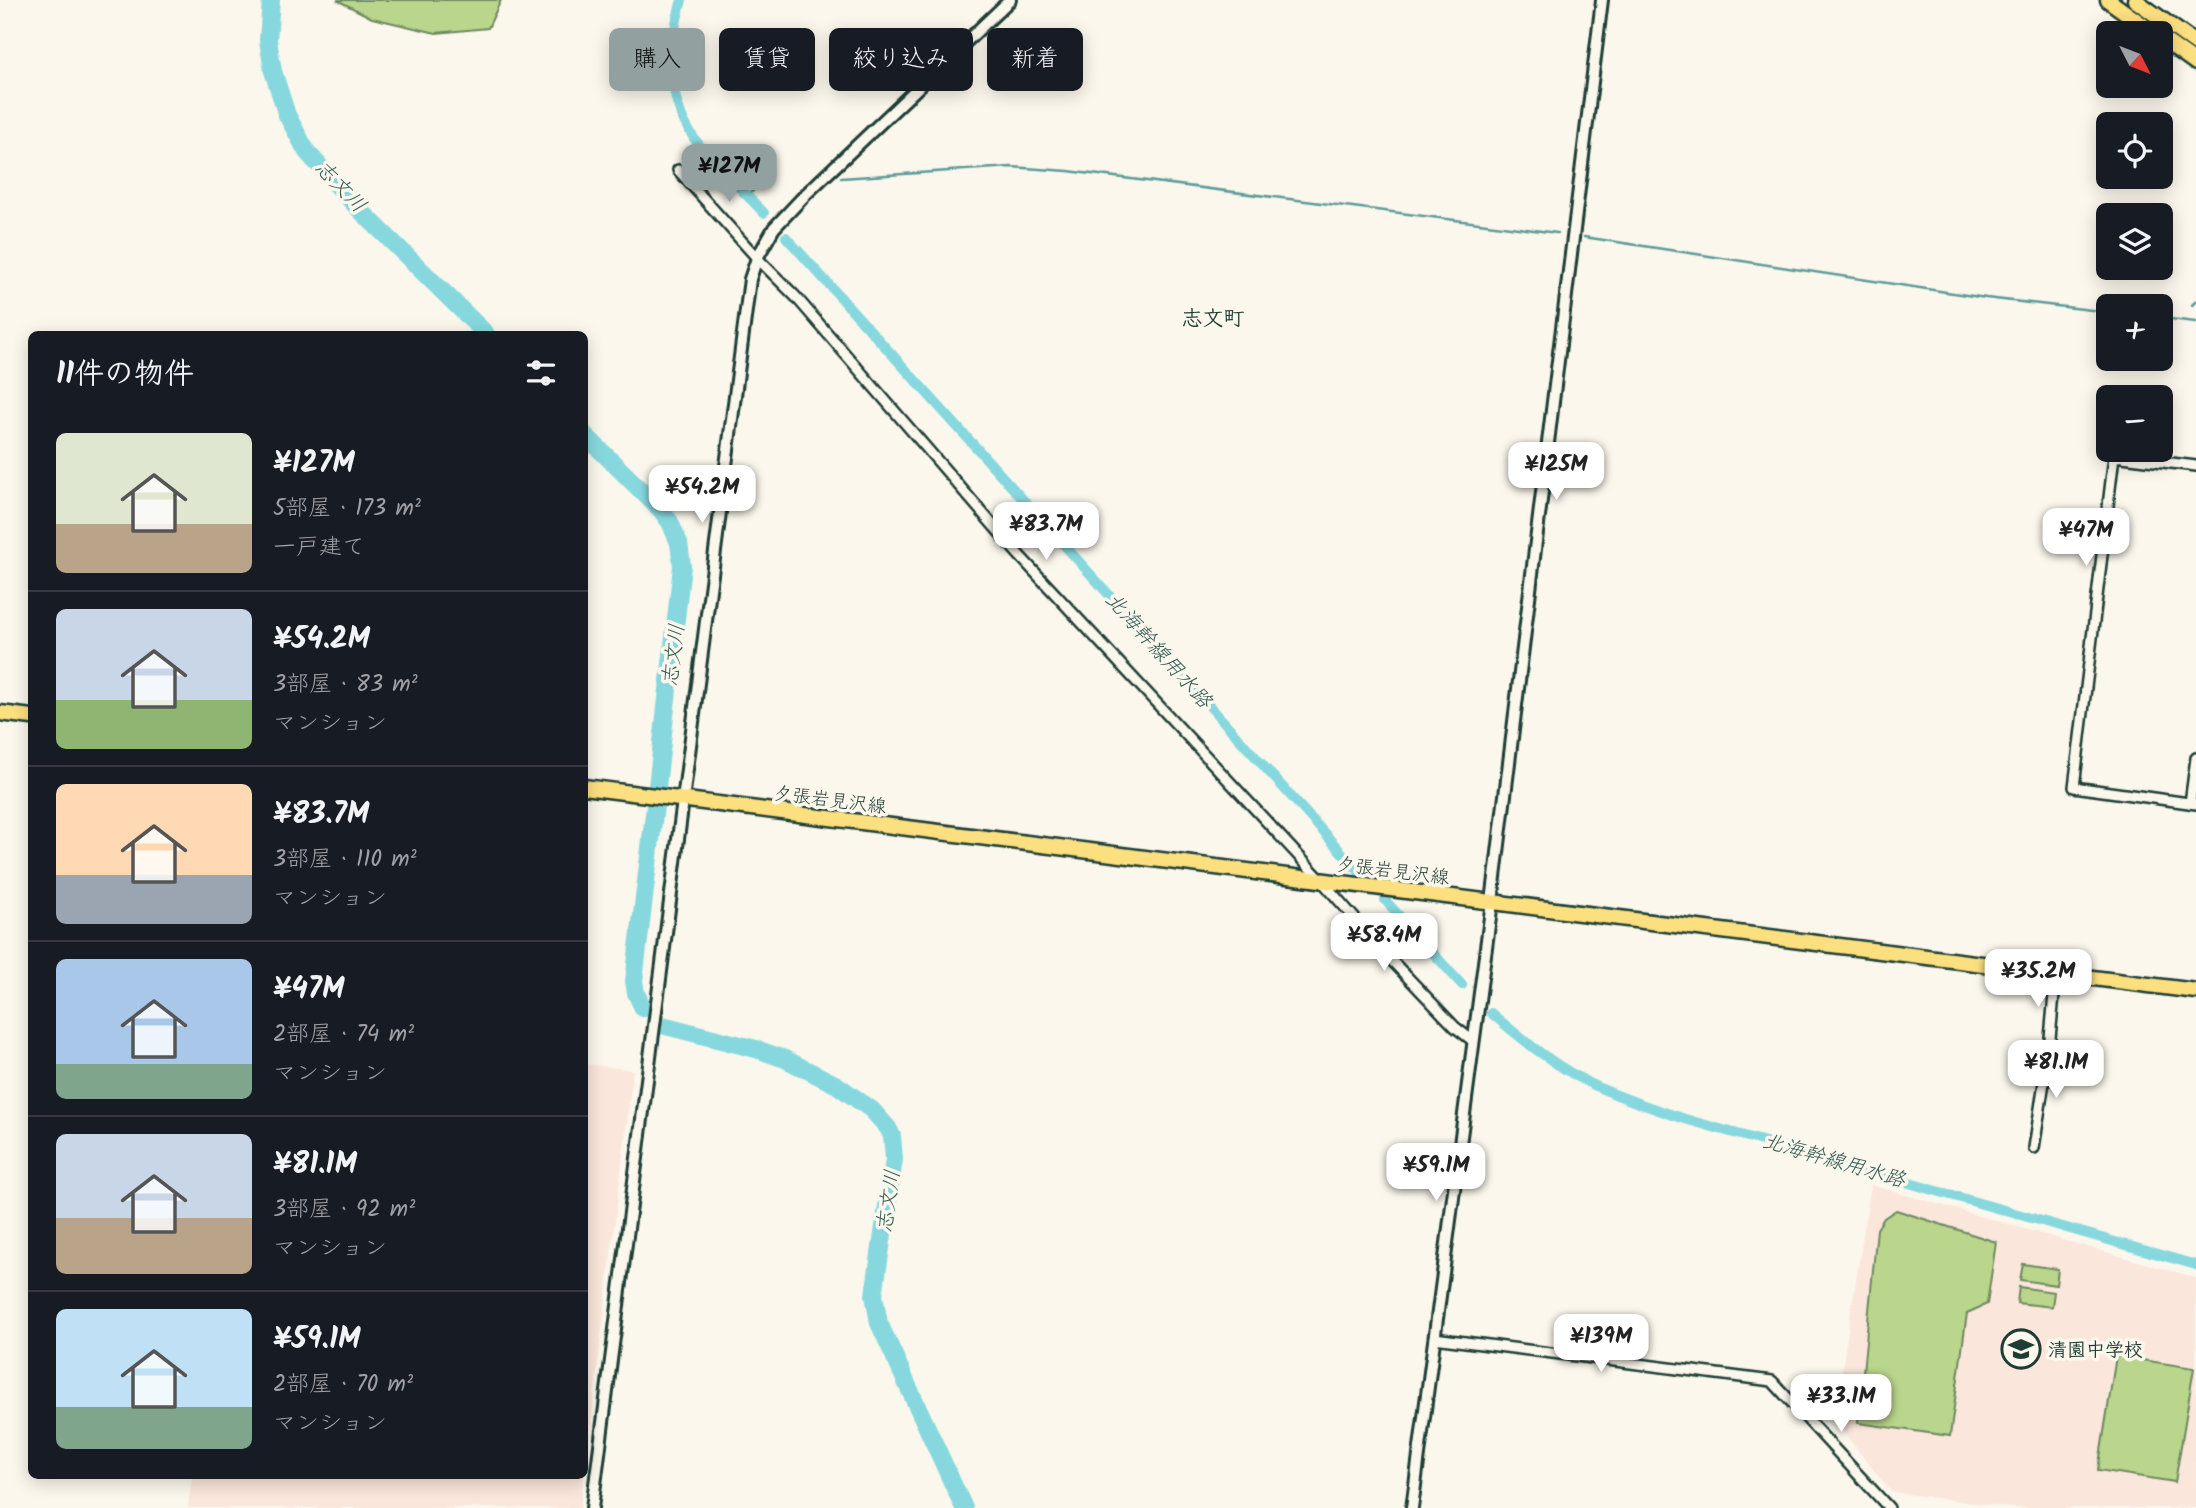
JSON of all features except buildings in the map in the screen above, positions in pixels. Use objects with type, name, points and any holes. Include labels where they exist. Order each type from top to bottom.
[{"type":"main road","points":[[2108,0],[2137,21]]},
{"type":"main road","points":[[2135,0],[2196,44]]},
{"type":"main road","points":[[2174,47],[2196,63]]},
{"type":"main road","points":[[0,713],[28,716]]},
{"type":"main road","name":"夕張岩見沢線","points":[[588,788],[2196,991]]},
{"type":"street","points":[[592,1508],[750,279],[757,258],[774,228],[806,194],[1010,0]]},
{"type":"street","points":[[1412,1508],[1492,901],[1602,0]]},
{"type":"street","points":[[678,170],[796,297],[1018,554],[1403,972],[1455,1027],[1473,1041]]},
{"type":"street","points":[[2196,466],[2114,456],[2074,787],[2193,804],[2196,758]]},
{"type":"street","points":[[2034,1148],[2049,1049],[2056,973]]},
{"type":"street","points":[[1434,1338],[1772,1381],[1889,1508]]},
{"type":"shaded area","points":[[588,1064],[633,1070],[588,1447]]},
{"type":"shaded area","name":"清園中学校","points":[[1871,1185],[2196,1278],[2196,1508],[2011,1508],[1891,1492],[1834,1420]]},
{"type":"shaded area","points":[[192,1479],[584,1479],[580,1508],[188,1508]]},
{"type":"green space","points":[[337,0],[501,0],[488,28],[436,33],[372,18]]},
{"type":"green space","points":[[1896,1210],[1996,1242],[1987,1304],[1967,1313],[1950,1436],[1858,1423],[1877,1229],[1884,1218]]},
{"type":"green space","points":[[2023,1264],[2058,1269],[2056,1285],[2020,1280]]},
{"type":"green space","points":[[2019,1287],[2054,1292],[2052,1307],[2017,1303]]},
{"type":"green space","points":[[2116,1356],[2194,1368],[2175,1482],[2098,1470]]},
{"type":"waterway","name":"志文川","points":[[271,0],[268,40],[273,71],[287,115],[307,152],[356,206],[483,331]]},
{"type":"waterway","name":"北海幹線用水路","points":[[682,0],[672,57],[672,76],[680,112],[700,146],[764,213]]},
{"type":"waterway","points":[[841,178],[1011,167],[1068,171],[1557,233]]},
{"type":"waterway","name":"北海幹線用水路","points":[[747,195],[753,191]]},
{"type":"waterway","name":"北海幹線用水路","points":[[786,237],[1363,876]]},
{"type":"waterway","points":[[1584,237],[1986,298],[2096,311]]},
{"type":"waterway","points":[[2192,305],[2196,301]]},
{"type":"waterway","points":[[2173,319],[2196,322]]},
{"type":"waterway","name":"志文川","points":[[588,438],[661,510],[670,522],[679,543],[682,566],[657,787]]},
{"type":"waterway","name":"志文川","points":[[643,1008],[634,981],[655,806]]},
{"type":"waterway","name":"北海幹線用水路","points":[[1385,900],[1462,985]]},
{"type":"waterway","name":"北海幹線用水路","points":[[1491,1013],[1569,1072],[1641,1104],[1685,1119],[2196,1265]]},
{"type":"waterway","name":"志文川","points":[[662,1025],[785,1059],[837,1085],[872,1110],[888,1128],[892,1136],[894,1159],[874,1295],[879,1323],[964,1508]]},
{"type":"place","name":"清園中学校","points":[[2021,1349]]},
{"type":"district","name":"志文町","points":[[1213,318]]}]
